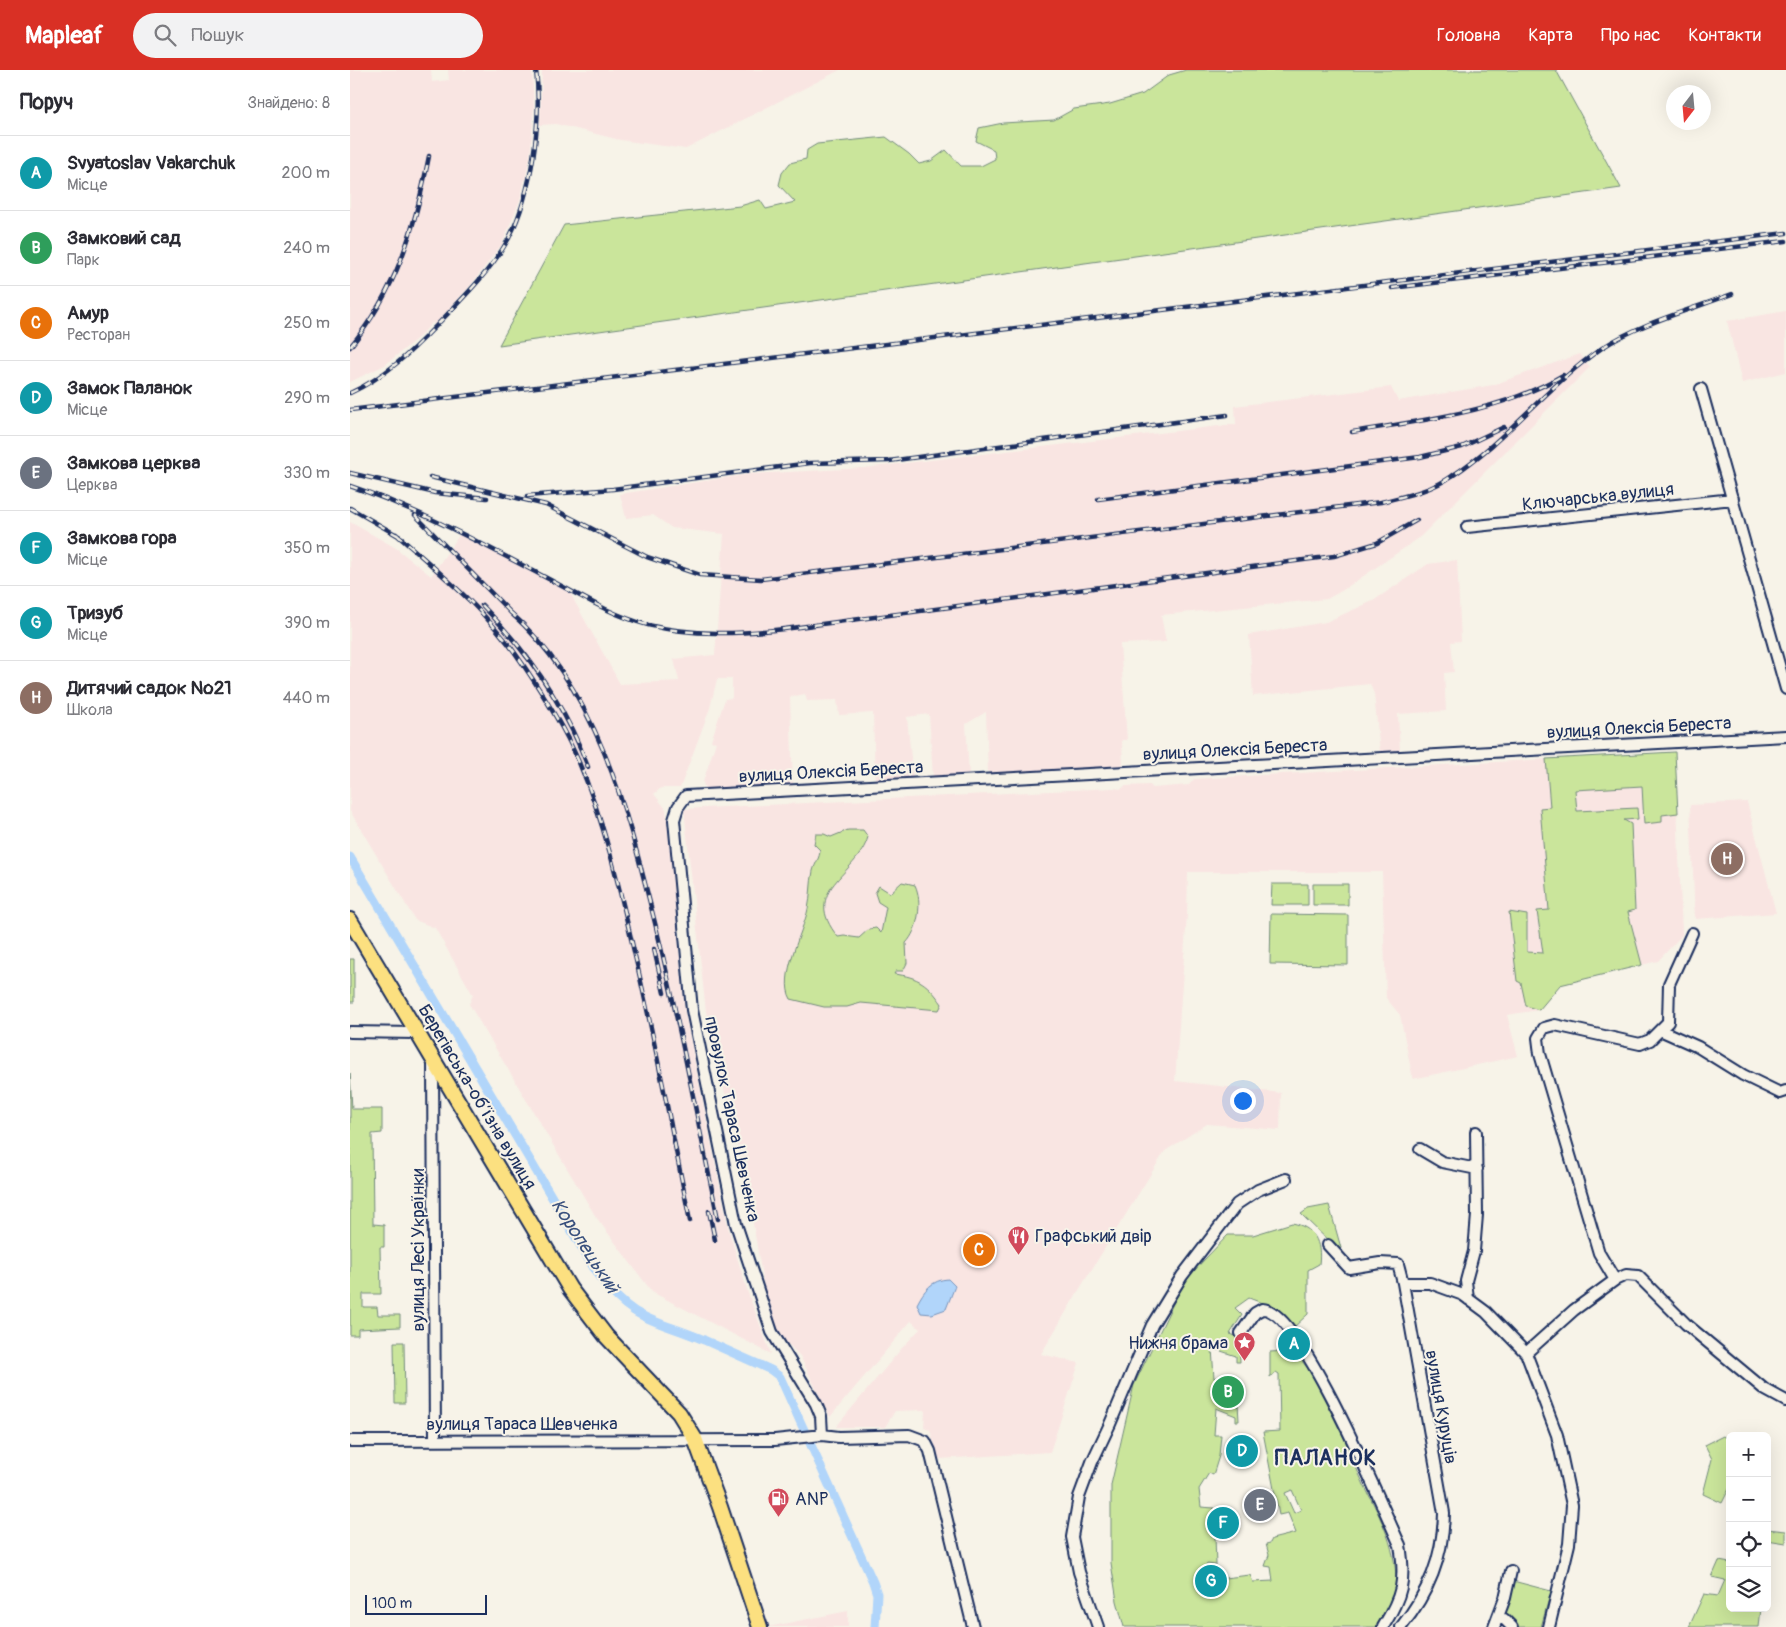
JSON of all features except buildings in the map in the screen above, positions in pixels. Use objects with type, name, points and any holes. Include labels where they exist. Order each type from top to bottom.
[{"type":"highway","name":"Берегівська-обʼїзна вулиця","points":[[350,920],[545,1250],[588,1316],[679,1413],[694,1439],[720,1507],[760,1627]]},
{"type":"street","points":[[1701,389],[1786,689]]},
{"type":"street","name":"Ключарська вулиця","points":[[1467,527],[1733,499]]},
{"type":"street","name":"вулиця Олексія Береста","points":[[686,796],[1786,736]]},
{"type":"street","name":"провулок Тараса Шевченка","points":[[686,796],[678,807],[674,820],[692,1010],[729,1192],[746,1256],[772,1332],[816,1404],[821,1416],[819,1436]]},
{"type":"street","points":[[1614,1280],[1599,1253],[1540,1054],[1538,1038],[1544,1028],[1555,1025],[1640,1044],[1650,1040],[1668,1022],[1669,984],[1692,933]]},
{"type":"street","points":[[1660,1030],[1698,1047],[1743,1075],[1772,1090],[1780,1093],[1786,1091]]},
{"type":"street","points":[[350,1032],[416,1032]]},
{"type":"street","name":"вулиця Лесі Українки","points":[[433,1060],[435,1440]]},
{"type":"street","points":[[1468,1299],[1466,1282],[1474,1250],[1477,1215],[1476,1132]]},
{"type":"street","points":[[1420,1149],[1442,1162],[1477,1170]]},
{"type":"street","points":[[1098,1627],[1078,1572],[1072,1537],[1079,1497],[1092,1462],[1152,1324],[1182,1276],[1237,1204],[1258,1190],[1286,1180]]},
{"type":"street","name":"вулиця Куруців","points":[[1328,1245],[1349,1268],[1380,1263],[1398,1264],[1403,1283],[1444,1513],[1444,1536],[1438,1564],[1425,1592],[1401,1627]]},
{"type":"street","points":[[1526,1352],[1574,1310],[1614,1280],[1626,1275],[1638,1276],[1686,1324],[1764,1389],[1786,1401]]},
{"type":"street","points":[[1403,1283],[1430,1283],[1468,1299],[1486,1312],[1526,1352],[1557,1435],[1572,1505],[1569,1544],[1549,1627]]},
{"type":"street","points":[[1243,1338],[1241,1333],[1255,1313],[1262,1309],[1270,1310],[1288,1328],[1303,1348],[1328,1390],[1352,1438],[1400,1545],[1403,1564],[1402,1587],[1397,1604],[1383,1627]]},
{"type":"street","name":"вулиця Тараса Шевченка","points":[[350,1441],[800,1438],[909,1435],[925,1441],[935,1467],[973,1627]]},
{"type":"street","points":[[1496,1623],[1511,1572]]},
{"type":"street","points":[[1496,1623],[1504,1619],[1512,1627]]},
{"type":"shaded area","points":[[350,70],[431,70],[432,82],[449,80],[448,70],[532,70],[534,108],[530,158],[520,200],[502,244],[470,286],[434,325],[433,322],[420,336],[385,365],[350,382]]},
{"type":"shaded area","points":[[542,70],[840,70],[686,149],[620,140],[556,124],[540,125]]},
{"type":"shaded area","points":[[1786,311],[1786,372],[1742,383],[1727,321]]},
{"type":"shaded area","points":[[1580,354],[1590,367],[1419,538],[1343,590],[1327,599],[1161,615],[1166,642],[1120,644],[1127,740],[1122,740],[1123,767],[988,774],[986,712],[966,724],[969,775],[933,778],[929,714],[907,717],[913,779],[875,781],[873,713],[839,715],[837,700],[807,701],[805,694],[790,697],[793,785],[705,791],[703,782],[716,742],[711,741],[725,699],[732,698],[732,679],[717,679],[710,708],[680,788],[661,788],[654,794],[666,809],[685,1013],[729,1231],[748,1293],[771,1354],[652,1292],[596,1217],[469,1004],[473,995],[435,928],[415,920],[350,811],[350,522],[396,548],[431,576],[460,534],[570,593],[620,684],[679,681],[674,659],[715,655],[724,534],[672,528],[653,515],[626,518],[620,494],[750,474],[864,468],[1236,424],[1235,406],[1391,387],[1398,401],[1493,385]]},
{"type":"shaded area","points":[[1457,560],[1461,641],[1451,642],[1454,672],[1444,673],[1446,711],[1398,714],[1400,751],[1380,752],[1374,694],[1370,684],[1253,696],[1249,635],[1326,622],[1373,601],[1428,564]]},
{"type":"shaded area","points":[[1675,752],[1682,935],[1658,961],[1560,985],[1539,1010],[1507,1015],[1518,1056],[1413,1079],[1400,1015],[1386,998],[1382,872],[1188,872],[1187,915],[1175,1081],[1281,1093],[1280,1130],[1207,1124],[1165,1151],[1041,1354],[1079,1363],[1050,1452],[939,1459],[930,1430],[924,1428],[925,1410],[895,1411],[885,1427],[836,1427],[920,1329],[911,1321],[830,1417],[800,1356],[780,1336],[767,1305],[747,1188],[706,1012],[684,809],[1121,789],[1125,786],[1150,785],[1153,788],[1189,785],[1194,779]]},
{"type":"shaded area","points":[[1747,802],[1776,913],[1695,919],[1690,805]]},
{"type":"shaded area","points":[[848,1611],[848,1627],[764,1627],[773,1626]]},
{"type":"green space","points":[[1186,70],[1556,70],[1621,188],[499,345],[564,225],[740,206],[760,200],[766,209],[795,202],[779,185],[782,173],[790,163],[806,159],[807,150],[817,144],[886,137],[919,164],[931,161],[946,150],[961,166],[981,166],[995,159],[994,150],[976,141],[979,128],[1003,123],[1054,120],[1074,109],[1110,104],[1143,94],[1169,75]]},
{"type":"green space","points":[[1675,752],[1678,813],[1662,815],[1662,822],[1644,824],[1642,786],[1575,790],[1577,811],[1637,808],[1638,819],[1624,820],[1631,824],[1635,910],[1628,912],[1642,965],[1560,985],[1539,1010],[1526,1006],[1521,983],[1517,981],[1509,912],[1527,915],[1527,952],[1543,953],[1537,911],[1549,910],[1540,808],[1550,807],[1546,759]]},
{"type":"green space","points":[[848,830],[863,830],[868,837],[862,851],[827,895],[825,907],[828,921],[838,937],[859,938],[869,929],[876,928],[881,933],[886,907],[878,902],[875,893],[879,886],[890,893],[902,882],[915,885],[919,908],[914,931],[906,943],[907,963],[903,971],[896,971],[894,974],[910,977],[932,991],[942,1004],[939,1010],[861,1003],[847,1007],[824,1007],[791,999],[787,979],[789,967],[808,909],[813,871],[820,853],[820,850],[814,844],[816,834],[824,834],[831,837]]},
{"type":"green space","points":[[1272,884],[1308,884],[1308,905],[1271,905]]},
{"type":"green space","points":[[1313,884],[1348,884],[1348,905],[1313,905]]},
{"type":"green space","points":[[1271,914],[1348,915],[1348,965],[1270,964]]},
{"type":"green space","points":[[350,959],[354,959],[354,1002],[350,1002]]},
{"type":"green space","points":[[350,1073],[352,1109],[382,1109],[382,1133],[372,1134],[373,1224],[384,1225],[384,1247],[380,1247],[381,1294],[363,1294],[363,1307],[377,1307],[378,1315],[400,1315],[400,1327],[358,1329],[358,1335],[350,1335]]},
{"type":"green space","points":[[1329,1205],[1341,1248],[1339,1251],[1301,1214],[1308,1209]]},
{"type":"green space","points":[[1292,1223],[1300,1225],[1311,1232],[1318,1242],[1319,1264],[1308,1270],[1308,1314],[1293,1328],[1272,1307],[1249,1298],[1235,1308],[1242,1315],[1230,1334],[1239,1337],[1240,1362],[1236,1362],[1236,1356],[1212,1348],[1214,1378],[1238,1377],[1232,1398],[1238,1403],[1239,1421],[1236,1421],[1236,1416],[1216,1408],[1214,1435],[1221,1435],[1219,1456],[1213,1475],[1209,1473],[1199,1489],[1201,1507],[1214,1508],[1216,1565],[1207,1564],[1200,1581],[1203,1584],[1209,1581],[1216,1583],[1216,1579],[1250,1575],[1253,1582],[1273,1581],[1271,1567],[1265,1566],[1269,1555],[1266,1544],[1270,1543],[1272,1539],[1296,1533],[1288,1513],[1279,1515],[1263,1432],[1280,1431],[1279,1374],[1276,1372],[1270,1377],[1270,1352],[1287,1351],[1286,1340],[1314,1377],[1326,1397],[1382,1523],[1394,1562],[1396,1590],[1394,1599],[1378,1627],[1124,1627],[1117,1601],[1111,1563],[1111,1485],[1134,1385],[1184,1281],[1228,1235],[1253,1235]],"holes":[[[1292,1490],[1301,1510],[1294,1513],[1285,1493]]]},
{"type":"green space","points":[[394,1342],[404,1342],[405,1403],[395,1403]]},
{"type":"green space","points":[[1723,1436],[1726,1438],[1726,1495],[1722,1503],[1703,1494],[1712,1459],[1705,1445]]},
{"type":"green space","points":[[1771,1529],[1786,1531],[1786,1543],[1771,1541]]},
{"type":"green space","points":[[1719,1561],[1726,1562],[1726,1612],[1761,1612],[1759,1627],[1689,1627],[1704,1594],[1718,1596],[1725,1580],[1712,1577]]},
{"type":"green space","points":[[1513,1581],[1551,1591],[1541,1627],[1517,1627],[1505,1615]]},
{"type":"water","points":[[948,1279],[955,1286],[946,1309],[932,1314],[921,1313],[917,1304],[926,1290],[937,1281]]},
{"type":"waterway","name":"Коропецький","points":[[350,857],[598,1275],[622,1302],[634,1311],[658,1323],[704,1340],[771,1370],[780,1377],[873,1582],[877,1594],[875,1627]]},
{"type":"railway","points":[[350,393],[375,380],[417,346],[476,284],[494,262],[509,238],[524,200],[533,156],[538,111],[536,70]]},
{"type":"railway","points":[[350,347],[380,303],[402,257],[424,183],[429,156]]},
{"type":"railway","points":[[350,410],[1786,233]]},
{"type":"railway","points":[[1392,288],[1786,241]]},
{"type":"railway","points":[[430,477],[546,505],[647,557],[700,575],[761,579],[1381,502],[1427,489],[1452,476],[1491,446],[1582,363],[1617,339],[1649,324],[1732,294]]},
{"type":"railway","points":[[1352,432],[1461,413],[1488,406],[1539,388],[1563,375]]},
{"type":"railway","points":[[527,496],[613,489],[810,463],[889,461],[1227,415]]},
{"type":"railway","points":[[1098,499],[1420,457],[1462,447],[1504,427]]},
{"type":"railway","points":[[350,473],[435,493],[487,498]]},
{"type":"railway","points":[[350,486],[399,504],[446,526],[592,602],[634,621],[665,629],[716,633],[784,629],[1334,556],[1377,543],[1417,520]]},
{"type":"railway","points":[[350,508],[402,538]]},
{"type":"railway","points":[[415,515],[515,617]]},
{"type":"railway","points":[[396,534],[463,594],[495,627],[530,675],[552,710],[578,760],[604,832],[624,906],[650,1022],[690,1221]]},
{"type":"railway","points":[[482,605],[515,641],[544,680],[568,722],[588,767]]},
{"type":"railway","points":[[510,612],[540,643],[565,677],[587,714],[620,794],[644,878],[663,956],[718,1219]]},
{"type":"railway","points":[[654,949],[664,993]]},
{"type":"railway","points":[[709,1211],[715,1240]]},
{"type":"place","name":"Дитячий садок №21","points":[[1727,859]]},
{"type":"place","name":"Амур","points":[[979,1250]]},
{"type":"place","name":"Графський двір","points":[[1019,1255]]},
{"type":"place","name":"Svyatoslav Vakarchuk","points":[[1294,1344]]},
{"type":"place","name":"Нижня брама","points":[[1244,1362]]},
{"type":"place","name":"Замковий сад","points":[[1228,1392]]},
{"type":"place","name":"Замок Паланок","points":[[1242,1451]]},
{"type":"place","name":"Замкова церква","points":[[1260,1505]]},
{"type":"place","name":"ANP","points":[[779,1518]]},
{"type":"place","name":"Замкова гора","points":[[1223,1523]]},
{"type":"place","name":"Тризуб","points":[[1211,1581]]},
{"type":"district","name":"ПАЛАНОК","points":[[1326,1458]]}]
